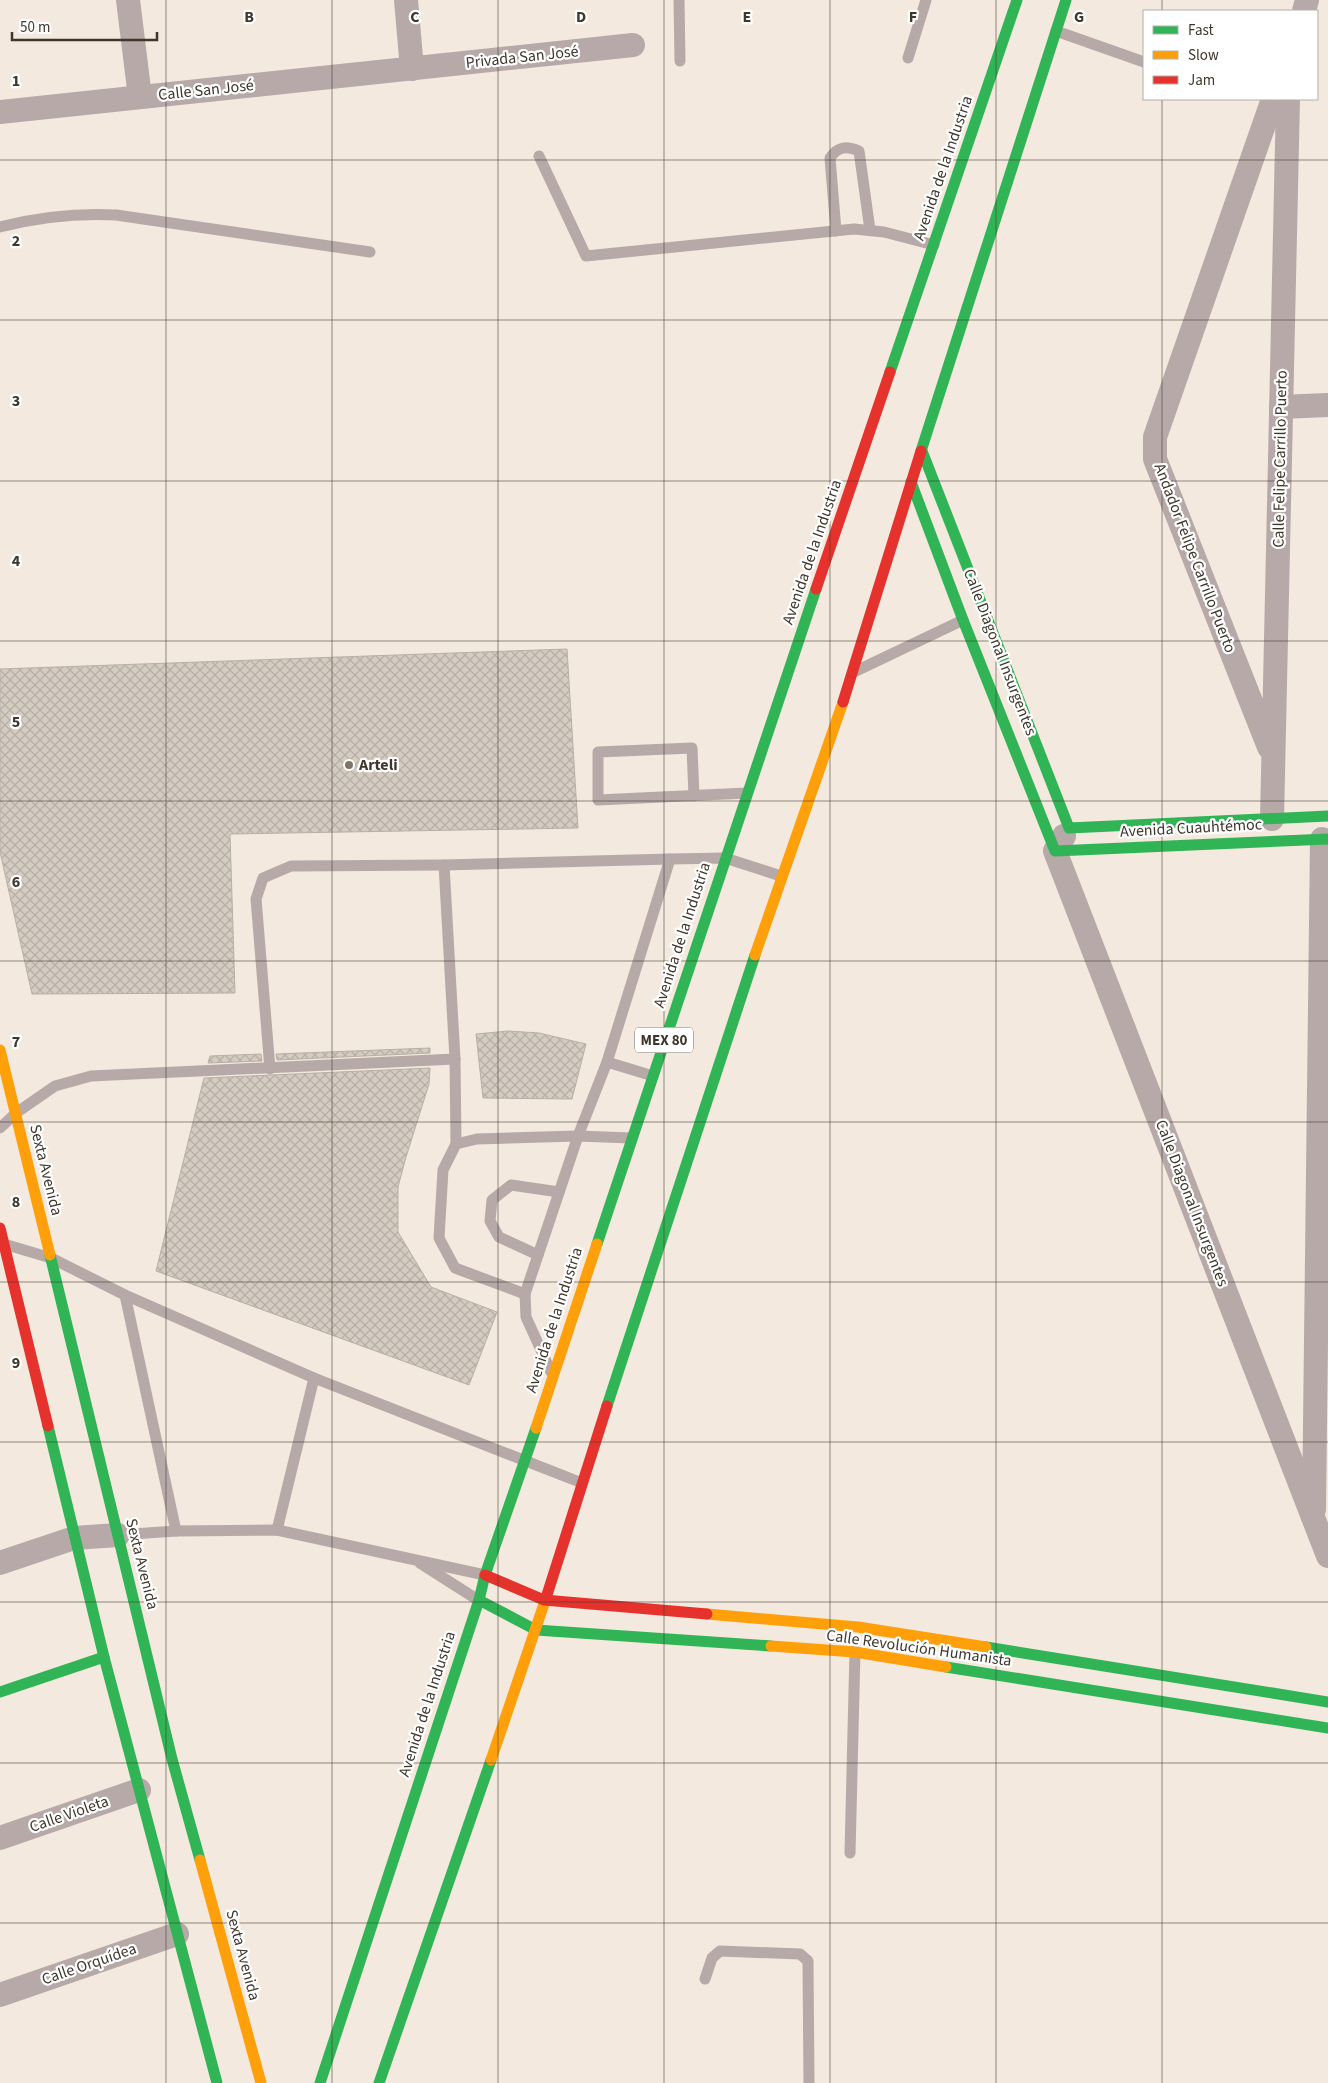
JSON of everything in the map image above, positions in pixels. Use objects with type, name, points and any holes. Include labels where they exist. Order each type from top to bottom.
[{"type":"main road","name":"Avenida de la Industria","points":[[320,2083],[479,1600],[485,1575],[525,1462],[631,1138],[1017,0]]},
{"type":"main road","points":[[379,2083],[388,2071],[536,1630],[582,1483],[781,876],[854,672],[911,482],[1066,0]]},
{"type":"main road","name":"Calle Diagonal Insurgentes","points":[[922,451],[1069,828]]},
{"type":"main road","name":"Calle Diagonal Insurgentes","points":[[911,482],[963,620],[1055,851]]},
{"type":"main road","name":"Avenida Cuauhtémoc","points":[[1069,828],[1328,816]]},
{"type":"main road","points":[[1296,818],[1296,840]]},
{"type":"main road","name":"Avenida Cuauhtémoc","points":[[1055,851],[1325,839]]},
{"type":"main road","name":"Sexta Avenida","points":[[0,1050],[172,1759],[261,2083]]},
{"type":"main road","points":[[0,1228],[2,1244],[104,1657],[217,2083]]},
{"type":"main road","name":"Calle Revolución Humanista","points":[[485,1575],[544,1600],[858,1627],[1328,1702]]},
{"type":"main road","name":"Calle Revolución Humanista","points":[[479,1600],[536,1630],[855,1652],[1328,1728]]},
{"type":"main road","points":[[0,1692],[104,1657]]},
{"type":"street","points":[[128,0],[140,97]]},
{"type":"street","points":[[406,0],[412,69]]},
{"type":"street","name":"Privada San José","points":[[412,69],[633,45]]},
{"type":"street","name":"Calle San José","points":[[0,112],[412,69]]},
{"type":"street","name":"Andador Felipe Carrillo Puerto","points":[[1273,100],[1155,437],[1155,459],[1273,758]]},
{"type":"street","name":"Calle Felipe Carrillo Puerto","points":[[1272,819],[1288,100]]},
{"type":"street","points":[[1281,407],[1328,405]]},
{"type":"street","points":[[1055,851],[1069,828]]},
{"type":"street","points":[[1314,1520],[1325,839]]},
{"type":"street","name":"Calle Diagonal Insurgentes","points":[[1055,851],[1328,1556]]},
{"type":"street","points":[[0,1563],[74,1538],[118,1535]]},
{"type":"street","name":"Calle Violeta","points":[[0,1838],[139,1790]]},
{"type":"street","name":"Calle Orquídea","points":[[0,1995],[177,1934]]},
{"type":"lane","points":[[679,0],[680,61]]},
{"type":"lane","points":[[908,58],[926,0]]},
{"type":"lane","points":[[1056,31],[1143,62]]},
{"type":"lane","points":[[836,231],[830,158],[835,150],[848,146],[859,150],[870,230]]},
{"type":"lane","points":[[539,156],[586,256],[836,231],[870,230],[884,232],[934,245]]},
{"type":"lane","points":[[0,227],[36,218],[84,214],[116,215],[370,252]]},
{"type":"lane","points":[[854,672],[963,620]]},
{"type":"lane","points":[[694,796],[692,748],[598,752],[598,800],[694,796],[747,793]]},
{"type":"lane","points":[[270,1069],[256,899],[263,878],[291,866],[444,865],[725,858],[781,876]]},
{"type":"lane","points":[[553,1376],[526,1317],[525,1294],[578,1136],[607,1062],[670,859]]},
{"type":"lane","points":[[444,865],[455,1059],[456,1144],[443,1170],[439,1238],[455,1268],[525,1294]]},
{"type":"lane","points":[[0,1128],[55,1086],[91,1076],[455,1059]]},
{"type":"lane","points":[[607,1062],[653,1076]]},
{"type":"lane","points":[[456,1144],[477,1139],[578,1136],[631,1138]]},
{"type":"lane","points":[[538,1255],[499,1236],[490,1221],[492,1200],[511,1185],[559,1192]]},
{"type":"lane","points":[[2,1244],[51,1258],[125,1295],[314,1378],[582,1483]]},
{"type":"lane","points":[[125,1295],[176,1531]]},
{"type":"lane","points":[[277,1530],[314,1378]]},
{"type":"lane","points":[[118,1535],[176,1531],[277,1530],[485,1575]]},
{"type":"lane","points":[[412,1558],[479,1600]]},
{"type":"lane","points":[[850,1853],[855,1652],[858,1627]]},
{"type":"lane","points":[[705,1979],[712,1958],[720,1951],[800,1954],[808,1961],[809,2083]]},
{"type":"building","points":[[567,649],[578,828],[230,834],[235,993],[32,994],[0,852],[0,669]]},
{"type":"building","points":[[508,1031],[539,1033],[586,1044],[572,1099],[483,1098],[476,1034]]},
{"type":"building","points":[[430,1048],[430,1053],[277,1060],[276,1054]]},
{"type":"building","points":[[261,1054],[262,1061],[208,1063],[210,1056]]},
{"type":"building","points":[[430,1068],[429,1084],[398,1187],[398,1232],[431,1287],[497,1312],[469,1385],[156,1271],[204,1078]]},
{"type":"traffic: fast","points":[[890,372],[1017,0]]},
{"type":"traffic: fast","points":[[921,451],[1066,0]]},
{"type":"traffic: fast","points":[[922,451],[1069,828],[1328,816]]},
{"type":"traffic: fast","points":[[911,482],[963,620],[1055,851],[1328,839]]},
{"type":"traffic: fast","points":[[597,1244],[816,589]]},
{"type":"traffic: fast","points":[[607,1406],[755,955]]},
{"type":"traffic: fast","points":[[50,1255],[172,1759],[200,1860]]},
{"type":"traffic: fast","points":[[48,1426],[104,1657],[217,2083]]},
{"type":"traffic: fast","points":[[320,2083],[479,1600],[485,1575],[536,1428]]},
{"type":"traffic: fast","points":[[479,1600],[536,1630],[771,1646]]},
{"type":"traffic: fast","points":[[986,1647],[1328,1702]]},
{"type":"traffic: fast","points":[[0,1692],[104,1657]]},
{"type":"traffic: fast","points":[[946,1667],[1328,1728]]},
{"type":"traffic: fast","points":[[379,2083],[491,1760]]},
{"type":"traffic: slow","points":[[755,955],[843,702]]},
{"type":"traffic: slow","points":[[0,1050],[50,1255]]},
{"type":"traffic: slow","points":[[536,1428],[597,1244]]},
{"type":"traffic: slow","points":[[491,1760],[546,1598]]},
{"type":"traffic: slow","points":[[707,1614],[858,1627],[986,1647]]},
{"type":"traffic: slow","points":[[771,1646],[855,1652],[946,1667]]},
{"type":"traffic: slow","points":[[200,1860],[261,2083]]},
{"type":"traffic: jam","points":[[816,589],[890,372]]},
{"type":"traffic: jam","points":[[843,702],[921,451]]},
{"type":"traffic: jam","points":[[0,1228],[48,1426]]},
{"type":"traffic: jam","points":[[546,1598],[607,1406]]},
{"type":"traffic: jam","points":[[485,1575],[544,1600],[707,1614]]},
{"type":"place","name":"Arteli","points":[[349,765]]}]
